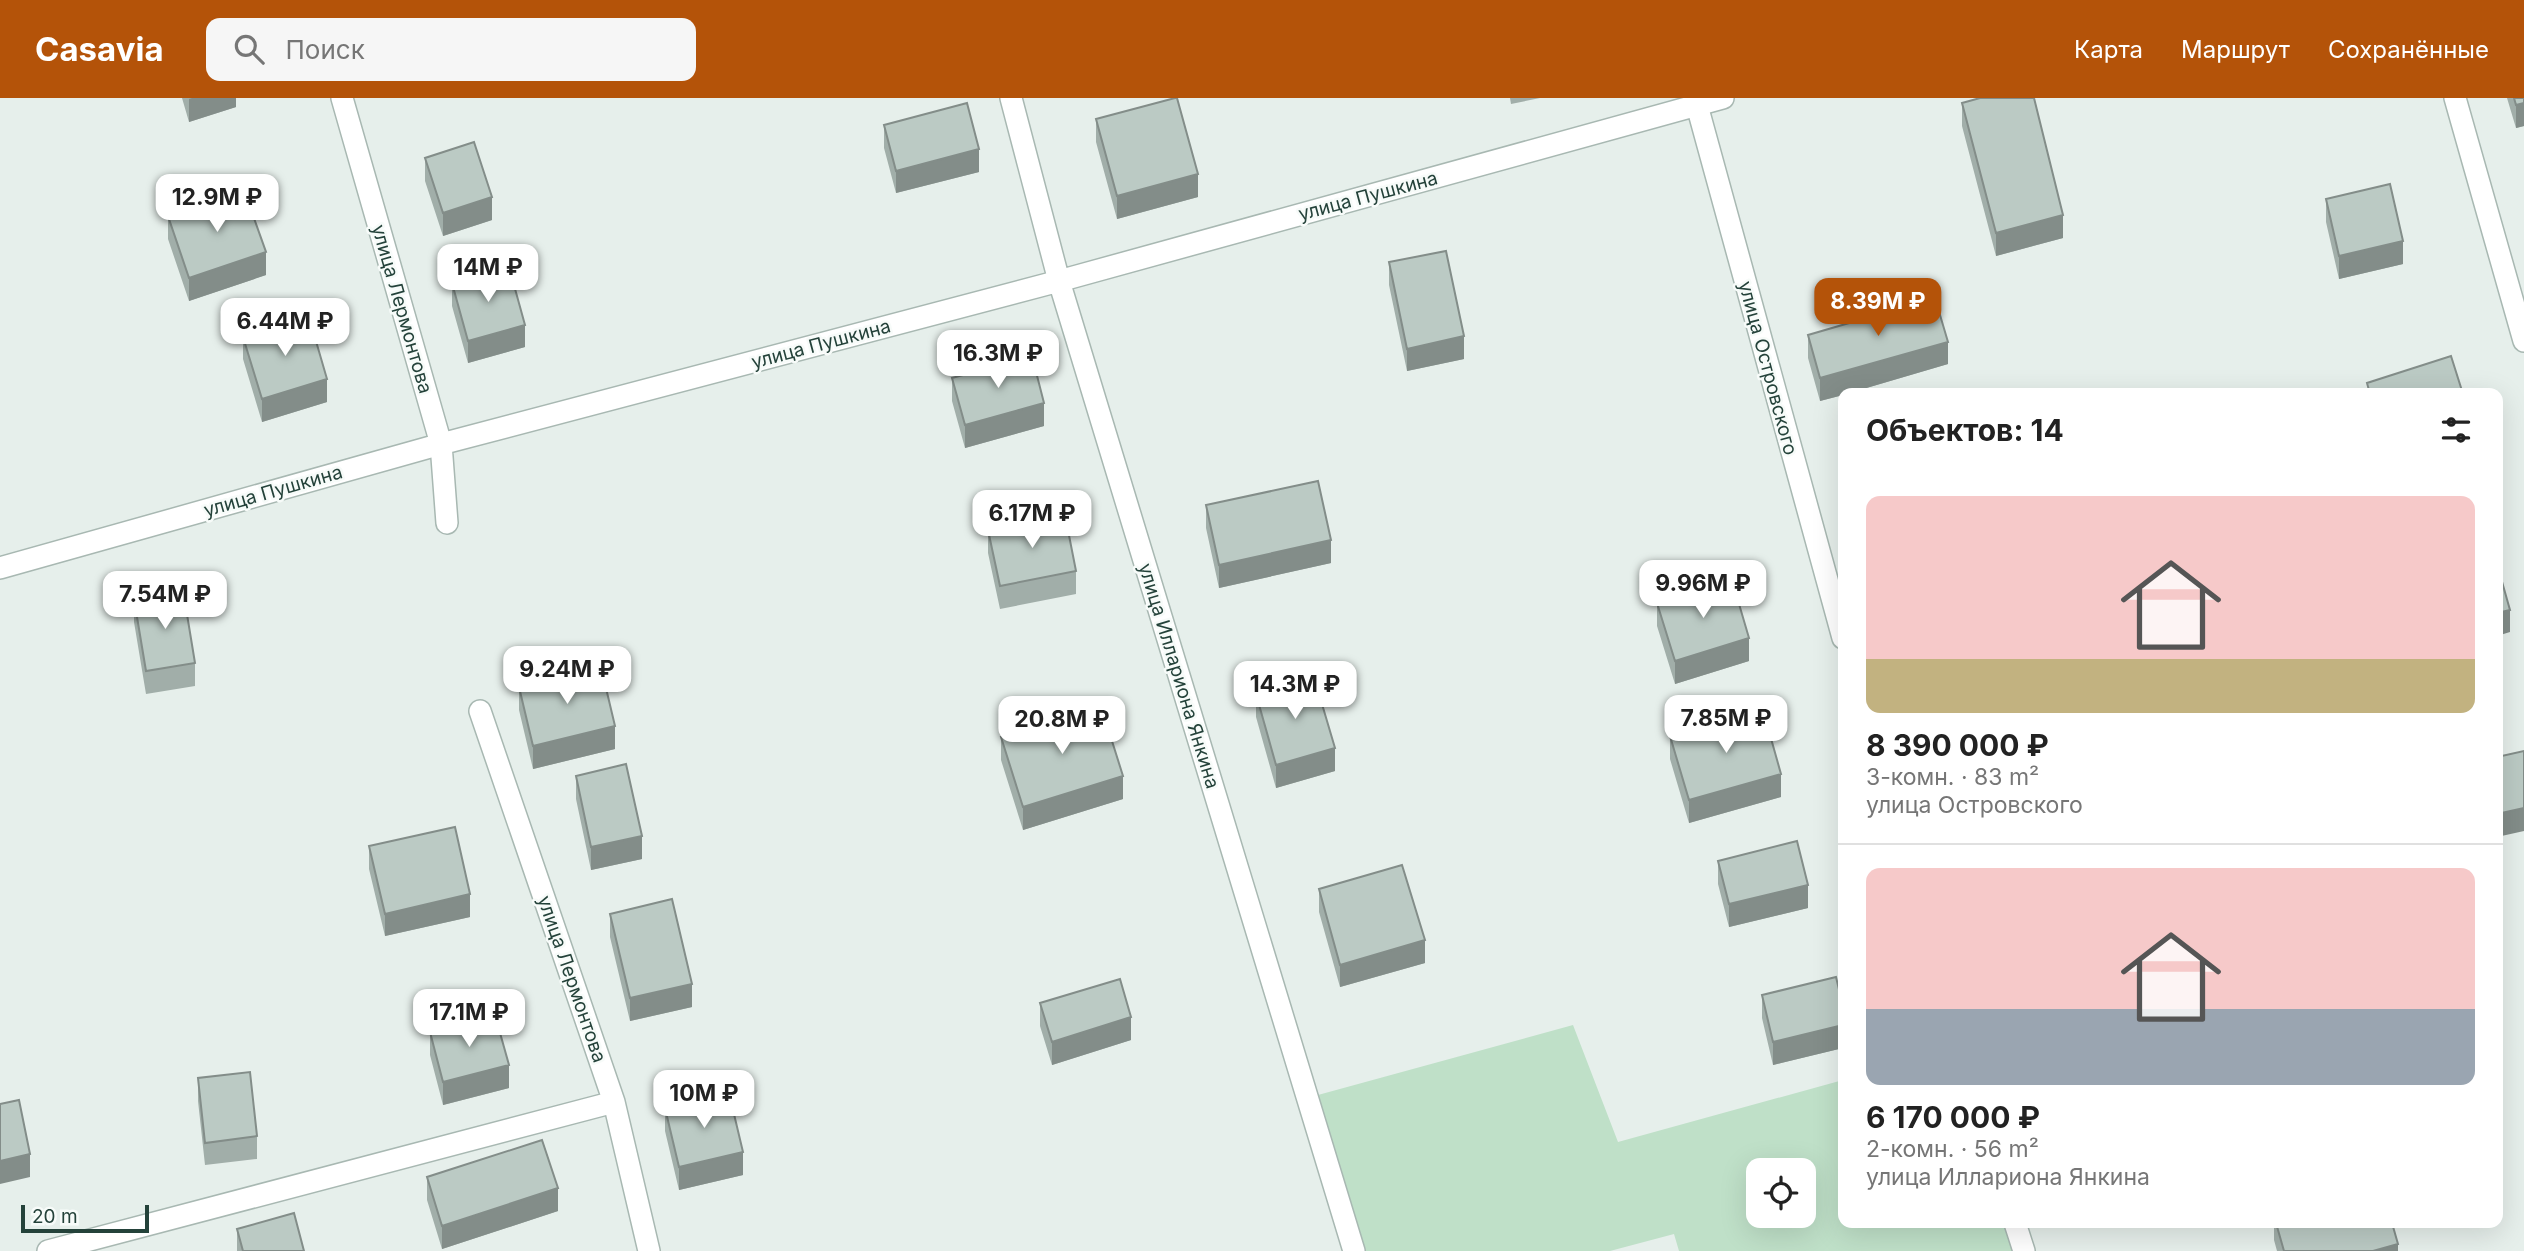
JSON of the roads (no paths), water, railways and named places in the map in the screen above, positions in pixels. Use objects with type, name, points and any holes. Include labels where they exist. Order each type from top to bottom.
[{"type":"street","name":"улица Лермонтова","points":[[342,98],[441,444],[447,523]]},
{"type":"street","name":"улица Иллариона Янкина","points":[[1011,98],[1059,281],[1354,1251]]},
{"type":"street","name":"улица Пушкина","points":[[0,568],[441,444],[1059,281],[1695,102],[1723,98]]},
{"type":"street","points":[[2455,98],[2524,341]]},
{"type":"street","name":"улица Островского","points":[[1695,102],[1838,620]]},
{"type":"street","name":"улица Лермонтова","points":[[480,710],[614,1102],[649,1251]]},
{"type":"street","points":[[48,1251],[614,1102]]},
{"type":"street","points":[[2017,1228],[2024,1251]]}]
